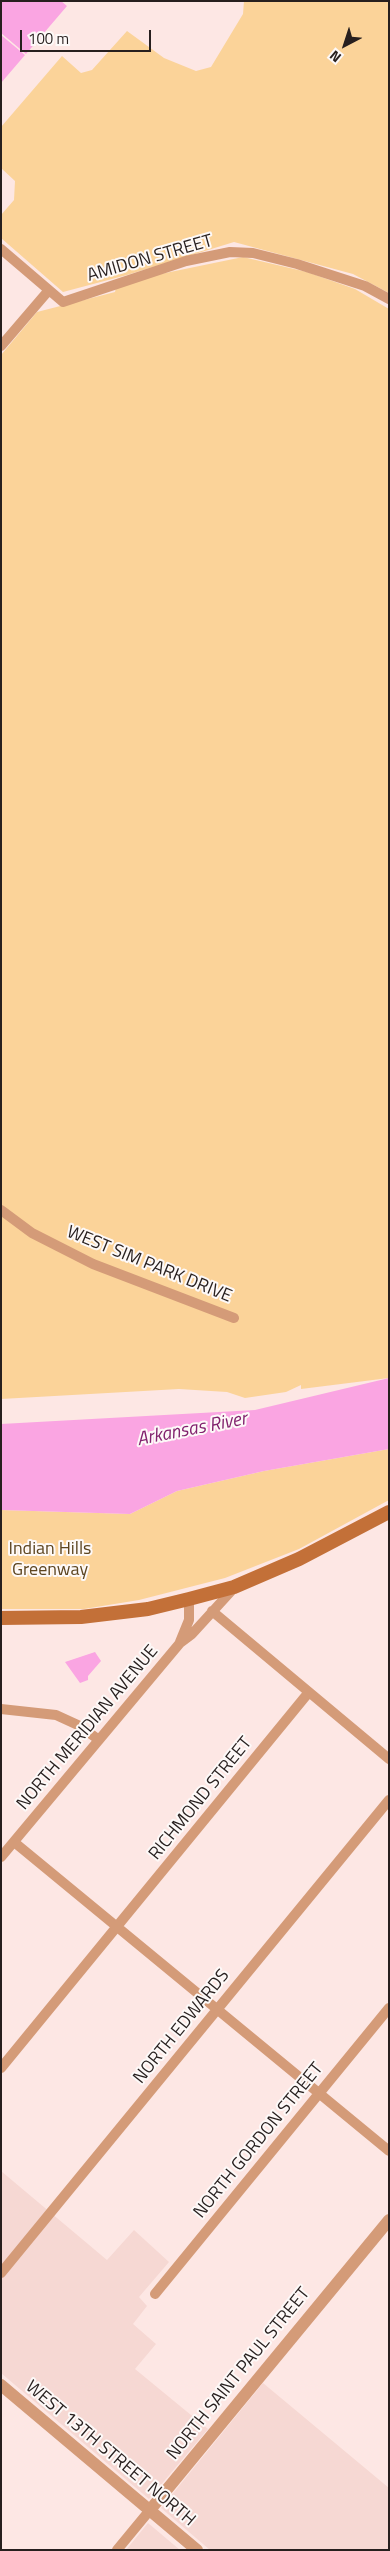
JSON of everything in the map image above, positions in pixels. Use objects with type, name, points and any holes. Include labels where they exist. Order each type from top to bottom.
[{"type":"main road","points":[[1,1618],[81,1617],[148,1609],[234,1587],[299,1559],[389,1512]]},
{"type":"street","points":[[1,249],[49,290],[1,346]]},
{"type":"street","name":"AMIDON STREET","points":[[49,290],[63,302],[186,261],[230,252],[253,253],[297,264],[365,286],[389,299]]},
{"type":"street","name":"WEST SIM PARK DRIVE","points":[[1,1210],[32,1233],[93,1264],[234,1318]]},
{"type":"street","name":"NORTH MERIDIAN AVENUE","points":[[1,1857],[180,1643],[192,1634],[234,1587]]},
{"type":"street","name":"NORTH MERIDIAN AVENUE","points":[[180,1643],[189,1620],[189,1599]]},
{"type":"street","points":[[212,1611],[389,1759]]},
{"type":"street","name":"RICHMOND STREET","points":[[1,2068],[309,1692]]},
{"type":"street","points":[[1,1710],[56,1715],[80,1726],[98,1740]]},
{"type":"street","name":"NORTH EDWARDS","points":[[1,2273],[113,2139],[217,2008],[389,1800]]},
{"type":"street","points":[[14,1842],[389,2151]]},
{"type":"street","name":"NORTH GORDON STREET","points":[[155,2294],[389,2008]]},
{"type":"street","name":"NORTH SAINT PAUL STREET","points":[[117,2550],[389,2220]]},
{"type":"street","name":"WEST 13TH STREET NORTH","points":[[1,2385],[197,2550]]},
{"type":"shaded area","points":[[1,2171],[107,2260],[134,2230],[169,2262],[139,2297],[147,2306],[133,2324],[156,2344],[135,2369],[208,2429],[149,2499],[1,2373]]},
{"type":"shaded area","points":[[263,2383],[389,2488],[389,2550],[210,2550],[161,2508]]},
{"type":"shaded area","points":[[148,2523],[180,2550],[126,2550]]},
{"type":"green space","points":[[244,1],[389,1],[389,293],[353,274],[234,242],[127,275],[63,292],[1,238],[1,215],[14,200],[15,181],[1,168],[1,127],[62,56],[81,73],[92,70],[127,31],[164,58],[196,71],[211,67],[243,14]]},
{"type":"green space","points":[[243,257],[307,272],[355,289],[389,309],[389,1378],[301,1389],[301,1385],[286,1392],[245,1398],[227,1392],[179,1389],[1,1399],[1,355],[37,312],[115,292],[117,283]]},
{"type":"green space","name":"Indian Hills Greenway","points":[[389,1449],[389,1500],[299,1549],[225,1578],[139,1600],[84,1609],[1,1609],[1,1510],[130,1514],[177,1491],[264,1471]]},
{"type":"water","points":[[1,1],[61,1],[67,6],[26,54],[1,33]]},
{"type":"water","points":[[1,35],[25,55],[1,83]]},
{"type":"water","name":"Arkansas River","points":[[389,1378],[389,1449],[264,1471],[177,1491],[130,1514],[1,1510],[1,1424],[255,1410]]},
{"type":"water","points":[[95,1652],[101,1661],[88,1676],[88,1680],[80,1683],[65,1662]]}]
